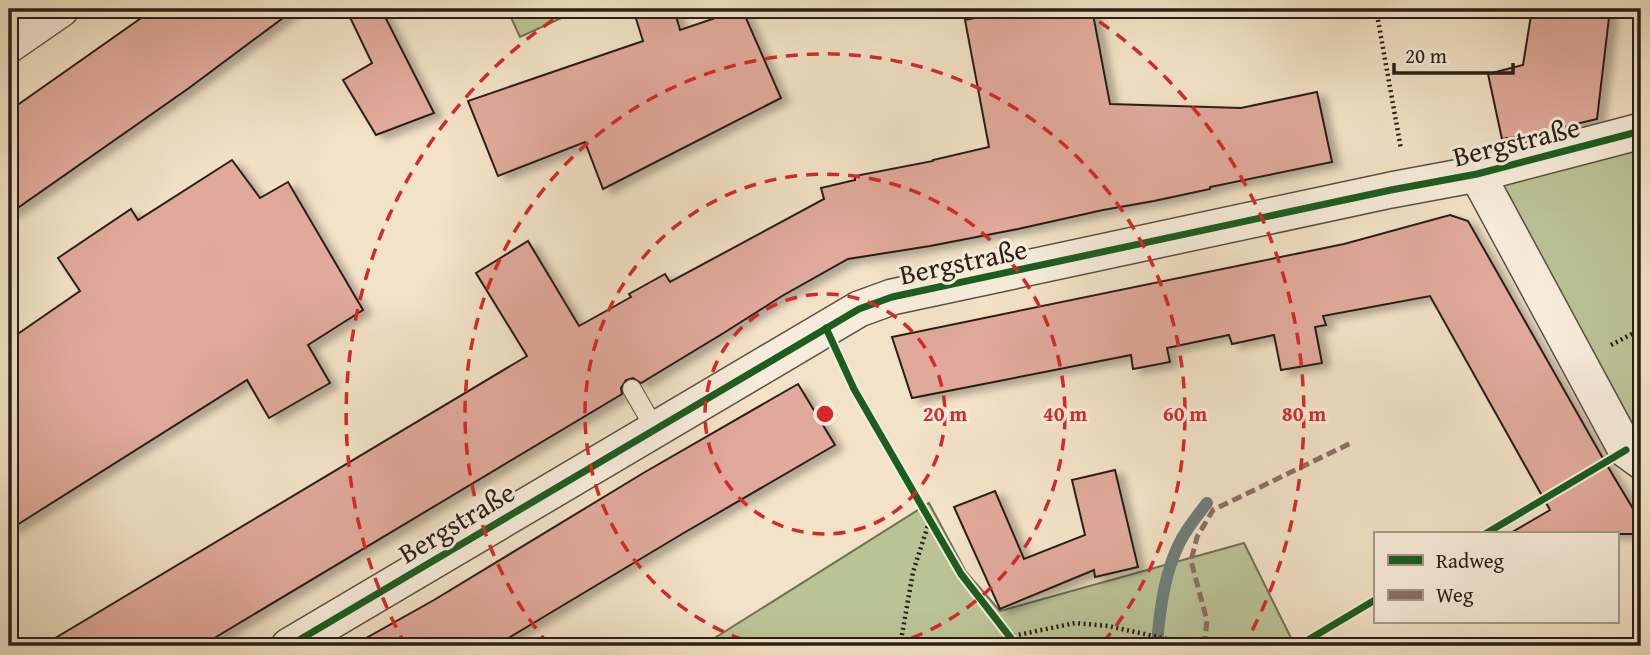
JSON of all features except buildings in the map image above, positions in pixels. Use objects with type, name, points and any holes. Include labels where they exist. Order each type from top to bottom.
[{"type":"street","points":[[9,45],[61,9]]},
{"type":"street","name":"Bergstraße","points":[[289,646],[859,309],[892,298],[1477,174],[1638,132]]},
{"type":"street","points":[[1477,174],[1626,450],[1641,461]]},
{"type":"lane","points":[[632,388],[655,429]]},
{"type":"path","points":[[1376,9],[1408,187]]},
{"type":"path","points":[[1638,132],[1641,291]]},
{"type":"path","points":[[900,646],[913,572],[930,519]]},
{"type":"path","points":[[965,646],[1075,623],[1108,626],[1199,646]]},
{"type":"green space","points":[[507,9],[581,9],[520,37]]},
{"type":"green space","points":[[1641,131],[1641,461],[1477,174]]},
{"type":"green space","points":[[929,503],[966,572],[1000,611],[1244,543],[1295,646],[702,646]]},
{"type":"waterway","points":[[1157,646],[1163,594],[1174,555],[1185,533],[1207,503]]},
{"type":"marked path","points":[[1204,646],[1207,621],[1191,561],[1197,537],[1213,510],[1353,442]]},
{"type":"cycle path","points":[[289,646],[859,309],[892,297],[1477,174],[1641,131]]},
{"type":"cycle path","points":[[826,328],[854,389],[961,574],[1017,646]]},
{"type":"cycle path","points":[[1488,532],[1626,450]]},
{"type":"cycle path","points":[[1298,646],[1374,601]]}]
